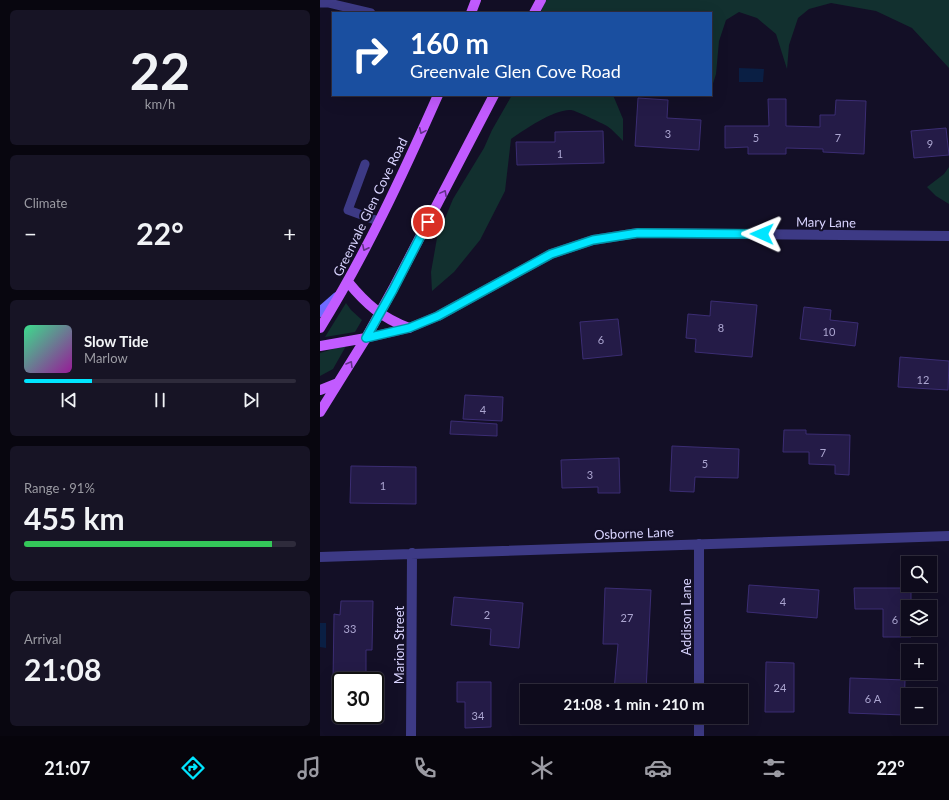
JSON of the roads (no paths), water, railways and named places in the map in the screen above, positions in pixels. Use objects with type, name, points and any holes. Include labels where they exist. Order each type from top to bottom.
[{"type":"main road","points":[[471,12],[476,0]]},
{"type":"main road","points":[[535,12],[541,0]]},
{"type":"main road","name":"Greenvale Glen Cove Road","points":[[320,328],[348,282],[413,152],[438,96]]},
{"type":"main road","points":[[320,412],[366,338],[493,96]]},
{"type":"main road","points":[[348,282],[364,301],[379,314],[409,328]]},
{"type":"main road","points":[[320,312],[341,293]]},
{"type":"main road","points":[[320,346],[366,338]]},
{"type":"main road","points":[[320,390],[338,383]]},
{"type":"street","name":"Mary Lane","points":[[366,338],[409,328],[438,316],[551,254],[593,240],[638,233],[949,236]]},
{"type":"street","name":"Osborne Lane","points":[[320,557],[949,536]]},
{"type":"street","name":"Addison Lane","points":[[699,544],[699,684]]},
{"type":"street","name":"Marion Street","points":[[411,736],[412,553]]},
{"type":"street","points":[[699,724],[699,736]]},
{"type":"lane","points":[[320,3],[329,3],[367,12]]},
{"type":"lane","points":[[365,164],[348,210],[378,221]]},
{"type":"water","points":[[739,68],[764,69],[763,82],[739,82]]},
{"type":"water","points":[[320,623],[326,623],[326,648],[320,647]]}]
